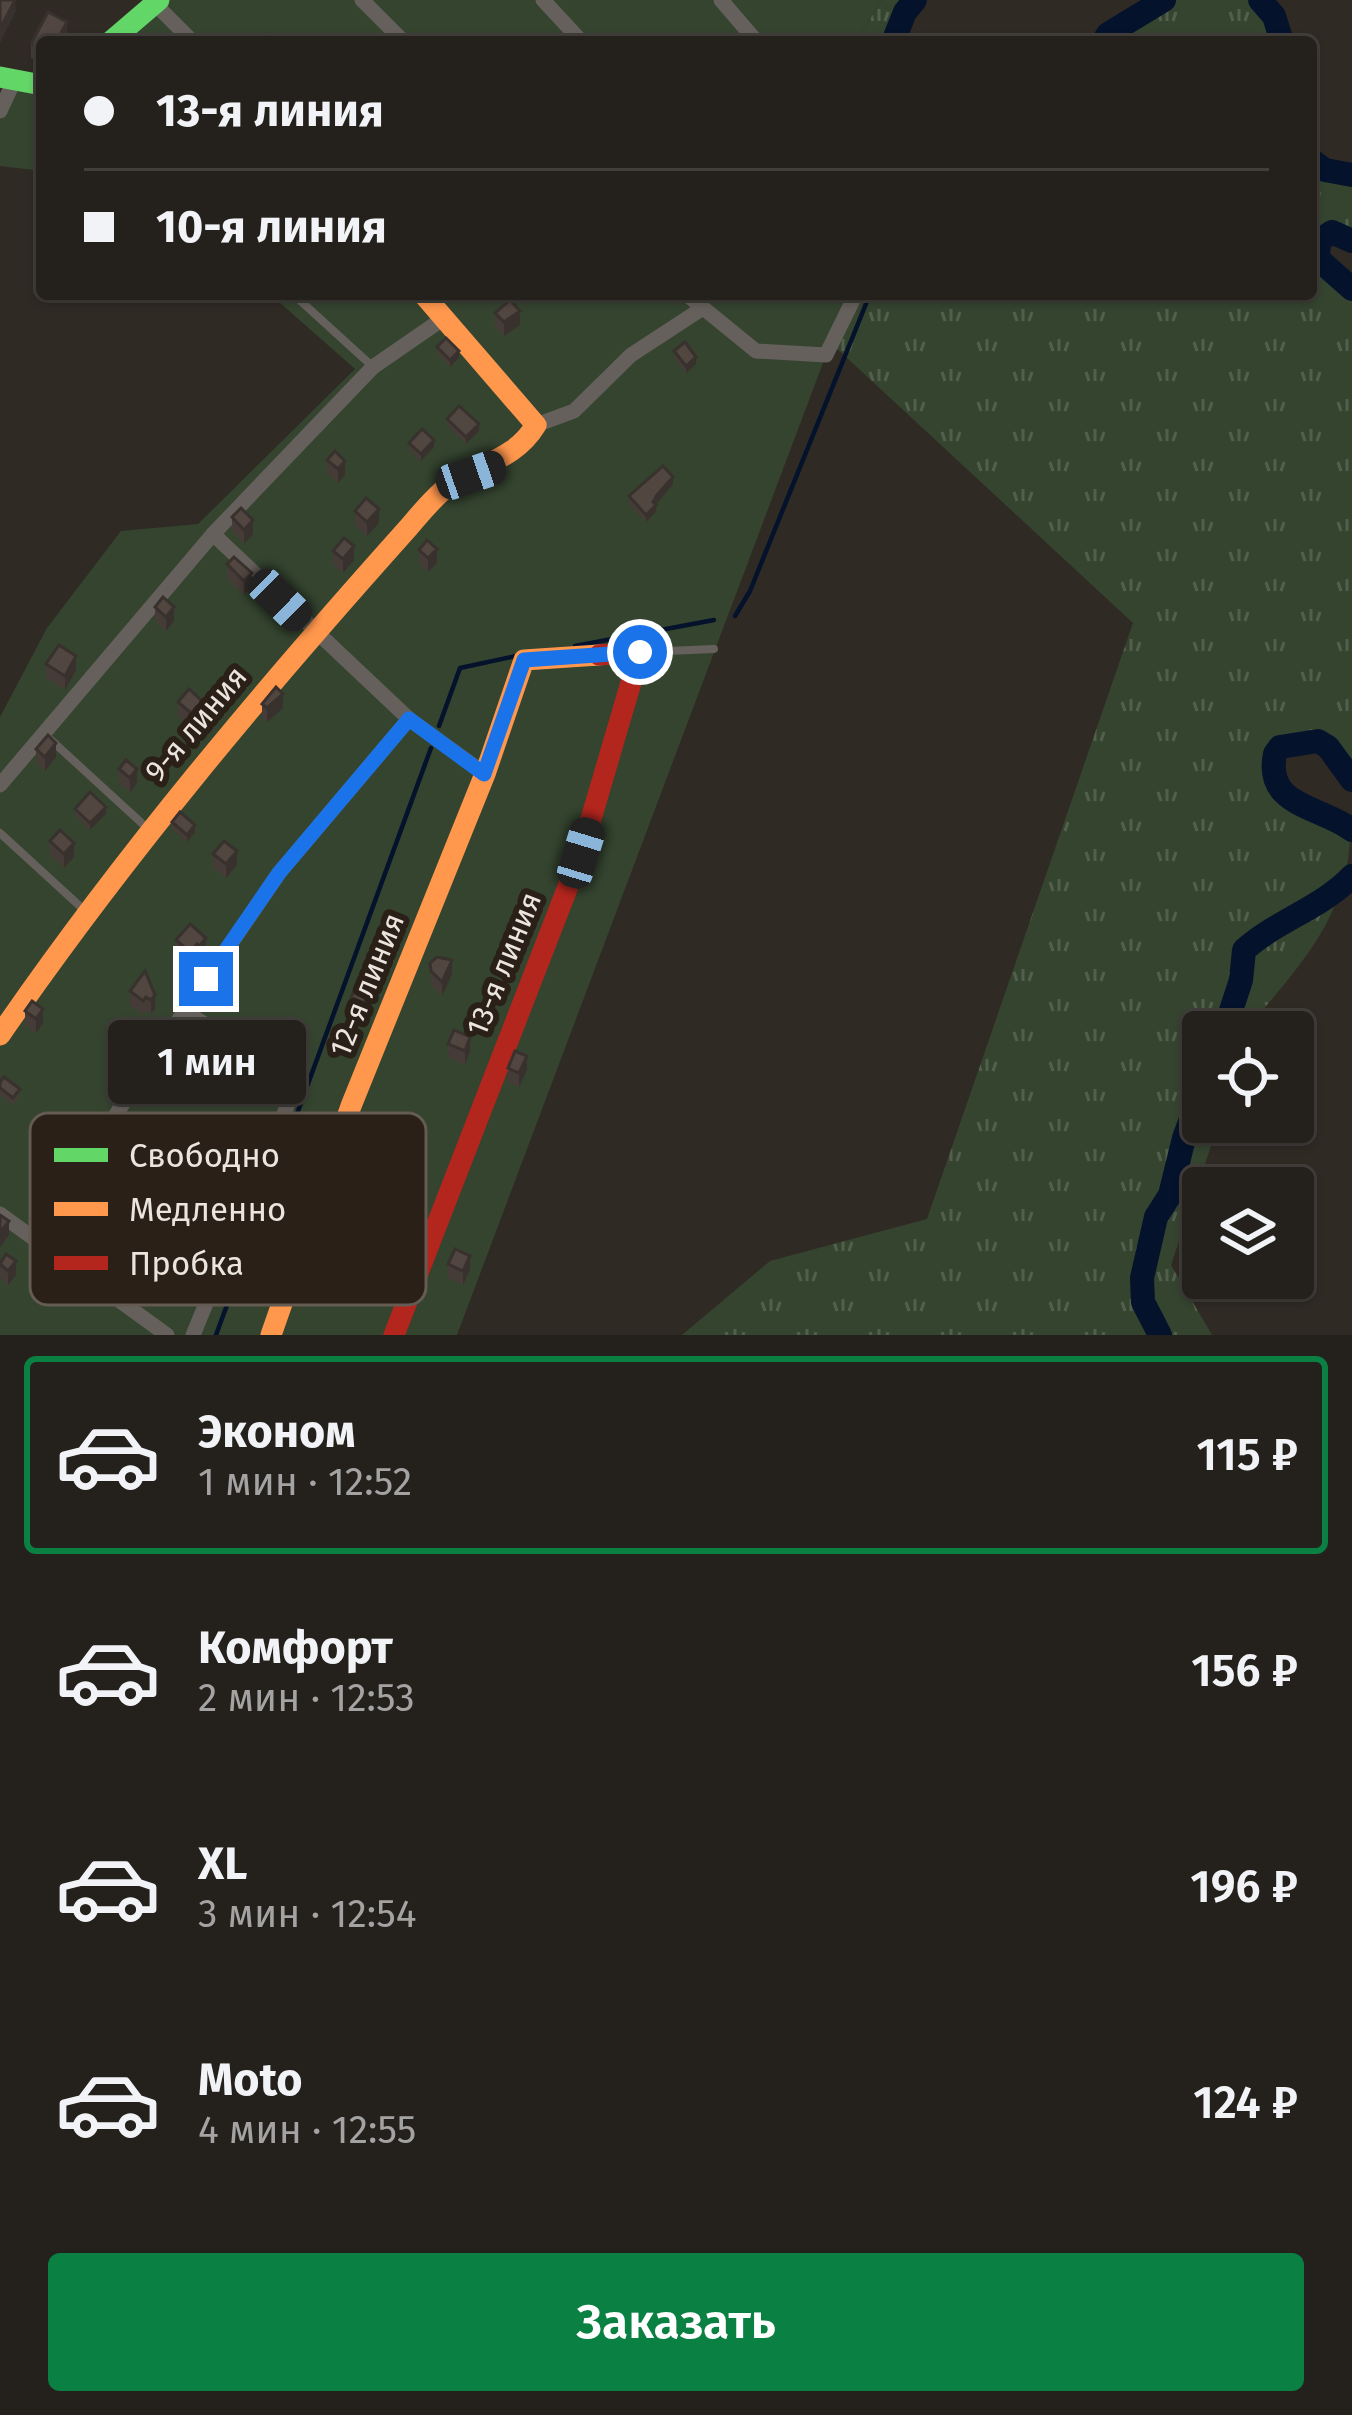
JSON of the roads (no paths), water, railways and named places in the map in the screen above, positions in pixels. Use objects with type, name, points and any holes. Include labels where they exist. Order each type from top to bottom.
[{"type":"street","points":[[362,0],[398,36]]},
{"type":"street","points":[[543,0],[576,36]]},
{"type":"street","points":[[721,0],[753,36]]},
{"type":"street","points":[[117,36],[157,2],[188,36]]},
{"type":"street","points":[[0,111],[7,79]]},
{"type":"street","points":[[428,300],[532,434],[574,411],[631,355],[703,308]]},
{"type":"street","points":[[693,300],[756,351],[826,356],[848,300]]},
{"type":"street","points":[[0,785],[213,534],[373,367],[444,317]]},
{"type":"street","name":"9-я линия","points":[[0,1035],[148,830],[314,633],[448,483],[494,467],[532,434]]},
{"type":"street","points":[[213,534],[409,719],[484,774]]},
{"type":"street","name":"12-я линия","points":[[349,1113],[484,774],[524,660],[640,652]]},
{"type":"street","name":"13-я линия","points":[[426,1253],[581,853],[640,652]]},
{"type":"street","points":[[119,1113],[279,873],[409,719]]},
{"type":"street","points":[[184,1011],[284,1074],[290,1099],[284,1113]]},
{"type":"street","points":[[0,1214],[30,1238]]},
{"type":"street","points":[[128,1305],[167,1335]]},
{"type":"street","points":[[193,1335],[205,1305]]},
{"type":"street","name":"12-я линия","points":[[271,1335],[281,1305]]},
{"type":"street","name":"13-я линия","points":[[394,1335],[406,1305]]},
{"type":"lane","points":[[300,300],[373,367]]},
{"type":"lane","points":[[640,652],[714,649]]},
{"type":"lane","points":[[45,735],[148,830]]},
{"type":"lane","points":[[0,833],[87,914]]},
{"type":"waterway","points":[[895,36],[915,0]]},
{"type":"waterway","points":[[1107,36],[1164,0]]},
{"type":"waterway","points":[[1260,0],[1274,16],[1280,36]]},
{"type":"waterway","points":[[1317,164],[1352,175]]},
{"type":"waterway","points":[[1352,241],[1332,232],[1320,240],[1317,258],[1352,289]]},
{"type":"waterway","points":[[735,616],[750,591],[868,300]]},
{"type":"waterway","points":[[575,646],[714,620]]},
{"type":"waterway","points":[[439,726],[460,668],[516,656]]},
{"type":"waterway","points":[[1352,780],[1318,741],[1280,747],[1275,754],[1274,771],[1286,795],[1352,830]]},
{"type":"waterway","points":[[297,1113],[431,748]]},
{"type":"waterway","points":[[1231,1011],[1244,950],[1352,876]]},
{"type":"waterway","points":[[1160,1335],[1143,1302],[1142,1278],[1156,1217],[1170,1195],[1183,1143]]},
{"type":"waterway","points":[[216,1335],[227,1305]]}]
